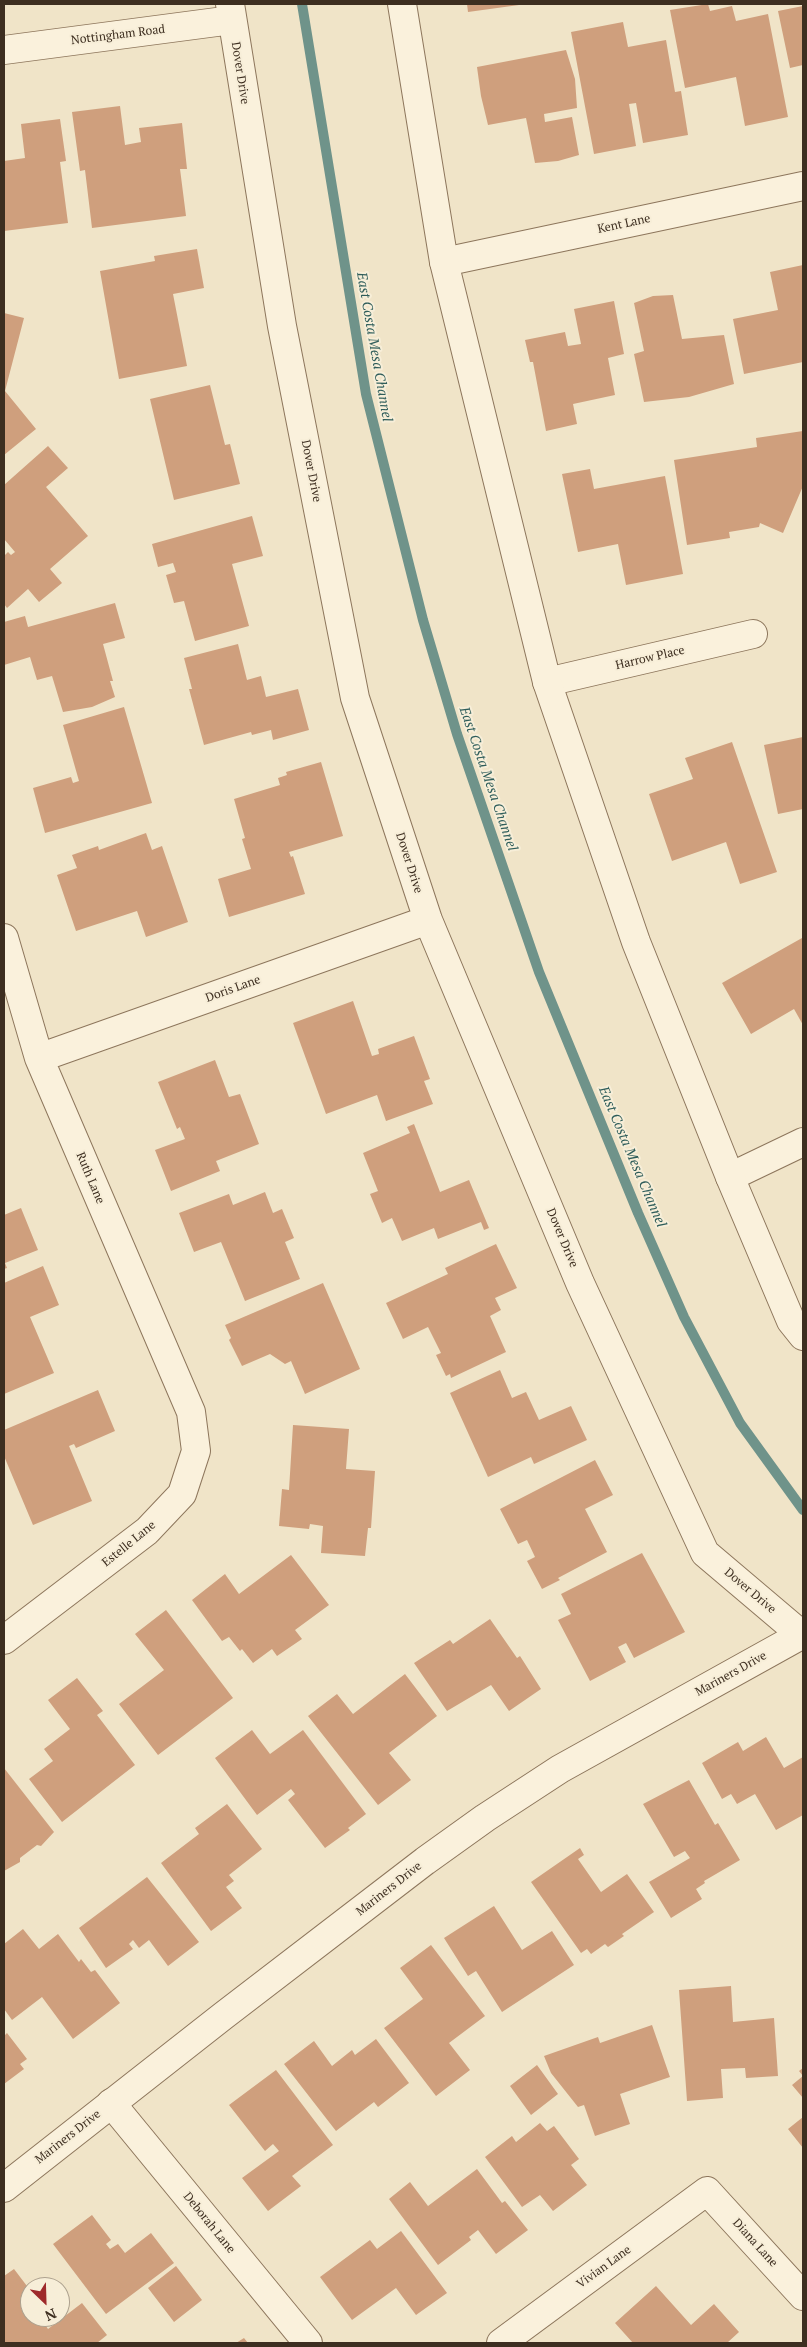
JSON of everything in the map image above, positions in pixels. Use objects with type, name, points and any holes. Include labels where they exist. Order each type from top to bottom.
[{"type":"street","points":[[402,4],[444,262],[547,682],[636,942],[730,1177],[791,1321],[803,1336]]},
{"type":"street","name":"Nottingham Road","points":[[4,50],[231,12]]},
{"type":"street","name":"Dover Drive","points":[[231,12],[282,326],[355,698],[428,920],[580,1282],[705,1552],[803,1635]]},
{"type":"street","name":"Kent Lane","points":[[444,262],[803,186]]},
{"type":"street","name":"Harrow Place","points":[[547,682],[753,634]]},
{"type":"street","name":"Doris Lane","points":[[39,1058],[428,920]]},
{"type":"street","name":"Ruth Lane","points":[[4,938],[39,1058],[191,1412]]},
{"type":"street","points":[[730,1177],[803,1142]]},
{"type":"street","name":"Estelle Lane","points":[[4,1640],[147,1532],[182,1494],[196,1451],[191,1412]]},
{"type":"street","name":"Mariners Drive","points":[[4,2188],[425,1861],[522,1792],[560,1769],[803,1635]]},
{"type":"street","name":"Deborah Lane","points":[[111,2103],[308,2343]]},
{"type":"street","name":"Diana Lane","points":[[708,2191],[803,2296]]},
{"type":"street","name":"Vivian Lane","points":[[501,2343],[708,2191]]},
{"type":"building","points":[[467,4],[519,4],[519,5],[468,12]]},
{"type":"building","points":[[708,4],[710,11],[732,6],[736,21],[768,14],[788,117],[745,126],[736,77],[685,88],[670,10]]},
{"type":"building","points":[[803,6],[803,65],[790,68],[778,11]]},
{"type":"building","points":[[623,22],[628,47],[666,40],[675,92],[681,91],[688,135],[643,143],[636,103],[629,104],[636,146],[594,154],[571,32]]},
{"type":"building","points":[[566,50],[575,79],[577,108],[544,114],[545,122],[572,117],[579,155],[558,161],[535,163],[526,118],[488,125],[477,67]]},
{"type":"building","points":[[120,106],[125,145],[141,142],[139,128],[182,123],[187,169],[180,169],[186,216],[92,228],[85,170],[80,171],[72,112]]},
{"type":"building","points":[[60,119],[66,161],[60,162],[68,223],[4,231],[4,161],[25,158],[21,124]]},
{"type":"building","points":[[197,249],[204,288],[173,294],[187,366],[119,379],[100,271],[155,261],[154,256]]},
{"type":"building","points":[[803,265],[803,362],[744,374],[733,319],[778,310],[770,272]]},
{"type":"building","points":[[673,295],[682,339],[724,335],[734,384],[689,397],[644,402],[634,354],[644,351],[634,303],[653,296]]},
{"type":"building","points":[[614,301],[624,354],[608,358],[615,395],[573,404],[577,424],[546,431],[533,362],[530,362],[525,340],[565,332],[568,346],[581,344],[574,309]]},
{"type":"building","points":[[4,313],[24,318],[5,391],[36,429],[4,455]]},
{"type":"building","points":[[210,385],[225,445],[230,444],[240,484],[174,500],[150,399]]},
{"type":"building","points":[[803,431],[803,486],[783,533],[760,523],[759,527],[729,532],[730,538],[687,545],[674,460],[757,447],[756,438]]},
{"type":"building","points":[[48,446],[68,468],[46,487],[88,536],[50,569],[62,583],[39,602],[28,589],[7,608],[4,604],[4,556],[8,552],[11,555],[15,552],[4,539],[4,485]]},
{"type":"building","points":[[590,469],[594,489],[665,476],[683,574],[626,585],[618,544],[578,552],[562,474]]},
{"type":"building","points":[[252,516],[263,556],[232,564],[249,626],[195,641],[184,601],[174,603],[166,575],[176,572],[173,563],[158,567],[152,544]]},
{"type":"building","points":[[115,603],[125,638],[103,644],[113,681],[110,681],[115,697],[92,707],[63,712],[52,676],[37,680],[30,657],[4,665],[4,622],[25,616],[28,627]]},
{"type":"building","points":[[238,644],[247,680],[261,676],[266,697],[298,689],[309,730],[273,740],[271,730],[252,735],[251,732],[204,745],[189,689],[192,689],[184,658]]},
{"type":"building","points":[[124,707],[152,803],[45,833],[33,788],[71,777],[73,783],[79,781],[63,725]]},
{"type":"building","points":[[803,737],[803,809],[778,814],[764,745]]},
{"type":"building","points":[[732,742],[777,872],[740,884],[726,842],[672,861],[649,794],[693,779],[685,758]]},
{"type":"building","points":[[321,762],[343,836],[289,852],[291,857],[293,856],[305,894],[229,917],[218,879],[251,869],[242,839],[245,838],[234,799],[280,785],[278,778],[287,775],[286,772]]},
{"type":"building","points":[[146,833],[152,850],[162,846],[188,922],[146,937],[137,911],[76,931],[57,875],[77,868],[72,855],[98,846],[99,850]]},
{"type":"building","points":[[802,938],[803,1025],[794,1009],[751,1034],[722,983]]},
{"type":"building","points":[[353,1001],[372,1056],[379,1054],[378,1049],[414,1036],[430,1079],[424,1081],[433,1104],[386,1121],[377,1095],[326,1114],[293,1023]]},
{"type":"building","points":[[215,1060],[229,1097],[240,1094],[259,1144],[216,1161],[220,1171],[171,1191],[155,1150],[185,1139],[180,1127],[177,1129],[158,1082]]},
{"type":"building","points":[[414,1124],[440,1192],[469,1180],[489,1228],[484,1230],[481,1222],[438,1239],[434,1228],[402,1241],[392,1218],[382,1223],[370,1194],[378,1191],[363,1153],[410,1133],[407,1127]]},
{"type":"building","points":[[265,1192],[273,1213],[282,1209],[294,1238],[285,1242],[300,1279],[245,1301],[221,1242],[194,1252],[179,1213],[229,1194],[233,1205]]},
{"type":"building","points":[[21,1208],[38,1250],[5,1263],[7,1268],[4,1269],[4,1215]]},
{"type":"building","points":[[496,1244],[517,1288],[495,1298],[501,1310],[490,1316],[506,1352],[451,1378],[450,1374],[446,1376],[436,1355],[441,1353],[428,1327],[403,1339],[386,1303],[448,1274],[445,1268]]},
{"type":"building","points":[[43,1266],[59,1305],[30,1317],[54,1373],[4,1394],[4,1283]]},
{"type":"building","points":[[323,1283],[360,1369],[305,1394],[291,1361],[285,1364],[270,1354],[242,1366],[229,1340],[231,1338],[225,1325]]},
{"type":"building","points":[[500,1370],[512,1398],[526,1392],[539,1420],[571,1406],[587,1440],[534,1464],[531,1457],[488,1477],[450,1393]]},
{"type":"building","points":[[98,1390],[115,1431],[76,1448],[74,1444],[69,1446],[92,1501],[33,1525],[4,1456],[4,1430]]},
{"type":"building","points":[[293,1425],[349,1429],[346,1469],[375,1471],[371,1528],[368,1528],[365,1556],[321,1553],[323,1526],[310,1524],[309,1529],[279,1526],[282,1489],[289,1490]]},
{"type":"building","points":[[595,1460],[613,1495],[585,1509],[607,1552],[558,1578],[560,1580],[542,1589],[527,1561],[535,1557],[527,1540],[518,1544],[500,1509]]},
{"type":"building","points":[[642,1553],[685,1632],[634,1658],[626,1643],[618,1647],[626,1662],[590,1681],[558,1620],[571,1614],[561,1594]]},
{"type":"building","points":[[291,1555],[329,1605],[295,1630],[302,1639],[277,1656],[272,1649],[253,1663],[229,1637],[222,1641],[192,1600],[225,1574],[239,1594]]},
{"type":"building","points":[[166,1610],[233,1698],[158,1755],[119,1704],[164,1670],[135,1634]]},
{"type":"building","points":[[490,1619],[517,1658],[520,1656],[541,1689],[509,1711],[491,1685],[447,1711],[414,1663],[450,1640],[453,1644]]},
{"type":"building","points":[[405,1674],[437,1716],[389,1753],[411,1780],[378,1805],[308,1716],[337,1694],[353,1714]]},
{"type":"building","points":[[77,1678],[103,1711],[97,1715],[135,1765],[62,1822],[29,1779],[53,1761],[44,1749],[70,1729],[48,1700]]},
{"type":"building","points":[[252,1730],[270,1754],[303,1730],[366,1814],[348,1828],[350,1830],[325,1848],[288,1800],[295,1794],[291,1789],[257,1815],[215,1758]]},
{"type":"building","points":[[766,1737],[784,1768],[803,1757],[803,1815],[776,1830],[755,1794],[737,1804],[731,1794],[722,1799],[702,1763],[738,1742],[743,1751]]},
{"type":"building","points":[[4,1768],[54,1832],[41,1846],[37,1845],[20,1858],[20,1862],[4,1871]]},
{"type":"building","points":[[689,1780],[715,1825],[718,1823],[740,1860],[704,1881],[705,1883],[696,1889],[702,1899],[671,1918],[649,1882],[690,1858],[685,1851],[674,1857],[643,1804]]},
{"type":"building","points":[[227,1804],[262,1849],[229,1875],[234,1881],[226,1887],[242,1908],[211,1931],[161,1863],[199,1834],[195,1828]]},
{"type":"building","points":[[580,1848],[584,1855],[578,1859],[601,1892],[627,1874],[654,1912],[622,1934],[624,1936],[608,1947],[605,1944],[591,1954],[587,1949],[581,1953],[531,1882]]},
{"type":"building","points":[[147,1877],[199,1942],[168,1966],[149,1940],[139,1948],[133,1940],[129,1944],[133,1949],[106,1968],[79,1928]]},
{"type":"building","points":[[494,1906],[522,1950],[552,1931],[574,1965],[502,2012],[476,1971],[468,1976],[444,1938]]},
{"type":"building","points":[[23,1929],[39,1949],[58,1934],[79,1962],[81,1959],[91,1972],[95,1970],[120,2003],[73,2039],[42,1997],[12,2020],[4,2009],[4,1944]]},
{"type":"building","points":[[431,1945],[485,2016],[449,2043],[470,2070],[436,2096],[384,2028],[423,1999],[400,1968]]},
{"type":"building","points":[[731,1986],[733,2022],[774,2018],[778,2076],[746,2078],[745,2068],[721,2069],[723,2098],[687,2101],[679,1990]]},
{"type":"building","points":[[652,2025],[670,2077],[620,2094],[630,2124],[595,2136],[584,2105],[578,2107],[551,2073],[544,2056],[598,2037],[600,2043]]},
{"type":"building","points":[[7,2033],[27,2059],[20,2064],[24,2069],[4,2084],[4,2036]]},
{"type":"building","points":[[376,2039],[409,2083],[378,2107],[374,2102],[336,2131],[284,2064],[314,2041],[332,2066],[352,2050],[355,2055]]},
{"type":"building","points":[[537,2065],[558,2094],[531,2115],[510,2086]]},
{"type":"building","points":[[803,2068],[803,2076],[799,2071]]},
{"type":"building","points":[[276,2070],[333,2145],[292,2176],[301,2186],[268,2211],[242,2178],[279,2151],[273,2144],[265,2151],[229,2105]]},
{"type":"building","points":[[803,2076],[803,2098],[792,2085]]},
{"type":"building","points":[[803,2117],[803,2148],[788,2129]]},
{"type":"building","points":[[540,2123],[547,2131],[554,2126],[579,2159],[571,2165],[587,2185],[553,2211],[540,2195],[522,2207],[485,2157],[512,2136],[516,2142]]},
{"type":"building","points":[[477,2169],[502,2203],[505,2201],[528,2230],[496,2254],[478,2230],[469,2237],[471,2240],[438,2265],[389,2199],[410,2182],[428,2206]]},
{"type":"building","points":[[92,2215],[111,2240],[106,2244],[110,2249],[118,2244],[125,2253],[151,2233],[174,2263],[106,2314],[53,2244]]},
{"type":"building","points":[[401,2231],[447,2293],[416,2315],[396,2288],[352,2320],[320,2277],[370,2240],[377,2249]]},
{"type":"building","points":[[176,2266],[202,2300],[174,2322],[148,2288]]},
{"type":"building","points":[[14,2269],[20,2277],[20,2327],[47,2327],[48,2329],[51,2327],[70,2327],[70,2312],[82,2303],[107,2335],[97,2343],[4,2343],[4,2276]]},
{"type":"building","points":[[656,2286],[691,2325],[714,2304],[739,2332],[727,2343],[633,2343],[615,2323]]},
{"type":"building","points":[[244,2338],[248,2343],[236,2343]]},
{"type":"waterway","name":"East Costa Mesa Channel","points":[[302,4],[366,394],[423,620],[457,734],[539,972],[638,1213],[684,1317],[740,1423],[803,1510]]}]
